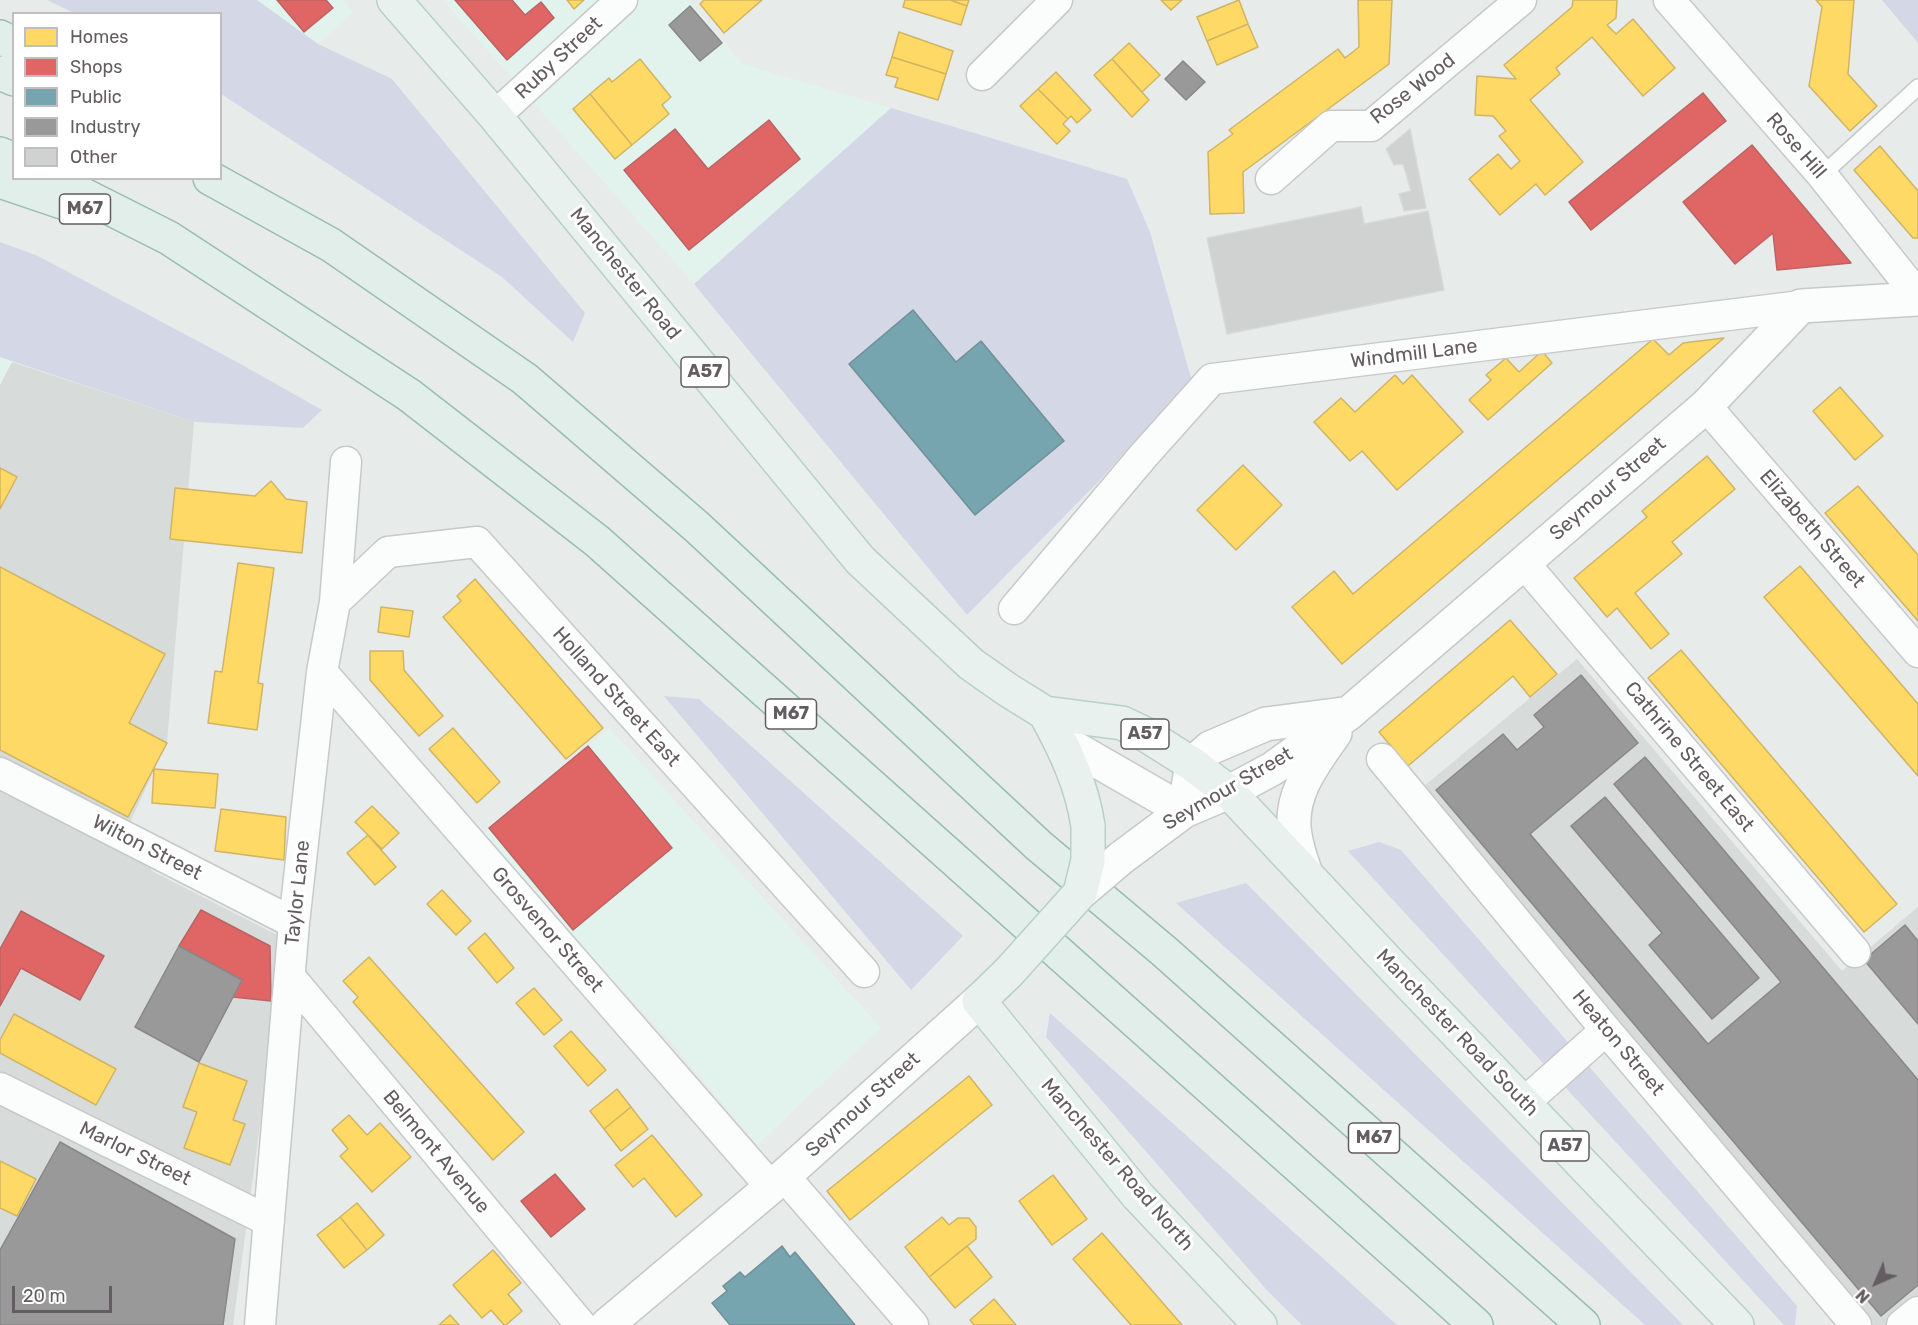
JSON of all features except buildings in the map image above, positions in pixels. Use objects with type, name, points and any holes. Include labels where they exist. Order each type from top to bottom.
[{"type":"highway","name":"M67","points":[[54,180],[169,238],[409,395],[597,541],[1476,1325]]},
{"type":"highway","name":"M67","points":[[214,180],[331,245],[525,379],[697,527],[1038,844],[1174,960],[1583,1325]]},
{"type":"highway","name":"M67","points":[[222,180],[251,200]]},
{"type":"highway","name":"M67","points":[[0,181],[169,238]]},
{"type":"main road","name":"Manchester Road","points":[[394,0],[495,116],[861,560],[971,664],[1052,726],[1122,723],[1143,733],[1192,764],[1230,792]]},
{"type":"main road","points":[[1052,726],[1068,755],[1085,803],[1088,860],[1080,893]]},
{"type":"main road","name":"Manchester Road South","points":[[1230,792],[1737,1325]]},
{"type":"main road","name":"Seymour Street","points":[[979,1001],[1009,972],[1080,893]]},
{"type":"main road","name":"Manchester Road North","points":[[979,1001],[1138,1196],[1260,1325]]},
{"type":"street","name":"Ruby Street","points":[[495,116],[622,0]]},
{"type":"street","points":[[982,75],[1057,0]]},
{"type":"street","name":"Rose Wood","points":[[1271,179],[1332,126],[1371,126],[1521,0]]},
{"type":"street","name":"Rose Hill","points":[[1669,0],[1822,176],[1918,297]]},
{"type":"street","name":"Windmill Lane","points":[[1014,609],[1212,379],[1801,306],[1918,297]]},
{"type":"street","name":"Seymour Street","points":[[1080,893],[1121,858],[1184,811],[1230,792],[1272,769],[1348,714],[1706,406],[1801,306]]},
{"type":"street","name":"Elizabeth Street","points":[[1706,406],[1918,652]]},
{"type":"street","name":"Taylor Lane","points":[[260,1325],[294,923],[322,672],[335,602],[346,462]]},
{"type":"street","name":"Holland Street East","points":[[335,602],[388,552],[477,542],[864,972]]},
{"type":"street","name":"Cathrine Street East","points":[[1523,562],[1855,952]]},
{"type":"street","name":"Grosvenor Street","points":[[322,672],[778,1181],[913,1325]]},
{"type":"street","points":[[1184,811],[1192,764],[1210,748],[1266,724],[1348,714]]},
{"type":"street","points":[[1305,872],[1294,834],[1294,810],[1306,775],[1348,714]]},
{"type":"street","name":"Manchester Road","points":[[1052,726],[1184,811]]},
{"type":"street","name":"Heaton Street","points":[[1382,759],[1606,1030],[1856,1325]]},
{"type":"street","name":"Wilton Street","points":[[0,773],[294,923]]},
{"type":"street","name":"Belmont Avenue","points":[[291,978],[581,1325]]},
{"type":"street","name":"Seymour Street","points":[[607,1325],[778,1181],[979,1001]]},
{"type":"street","points":[[1524,1103],[1606,1030]]},
{"type":"street","name":"Marlor Street","points":[[0,1088],[269,1221]]},
{"type":"street","points":[[1902,1325],[1918,1312]]},
{"type":"lane","points":[[1822,176],[1918,87]]},
{"type":"shaded area","points":[[47,0],[257,0],[318,44],[392,79],[585,313],[573,342],[502,277],[222,95],[222,12],[72,12]]},
{"type":"shaded area","points":[[257,0],[343,0],[353,13],[318,44]]},
{"type":"shaded area","points":[[443,0],[689,0],[742,64],[891,108],[694,284]]},
{"type":"shaded area","points":[[1882,0],[1918,0],[1918,43]]},
{"type":"shaded area","points":[[891,108],[1127,179],[1150,232],[1191,378],[1099,481],[967,615],[694,284]]},
{"type":"shaded area","points":[[0,242],[38,256],[322,410],[303,428],[194,422],[0,357]]},
{"type":"shaded area","points":[[0,357],[12,362],[0,385]]},
{"type":"shaded area","points":[[12,362],[194,422],[167,742],[127,829],[152,871],[285,939],[233,1325],[0,1325],[0,385]]},
{"type":"shaded area","points":[[1577,659],[1842,971],[1918,907],[1918,1325],[1872,1325],[1417,792]]},
{"type":"shaded area","points":[[664,696],[699,699],[963,936],[911,990]]},
{"type":"shaded area","points":[[609,728],[881,1028],[757,1145],[664,1034],[580,946],[481,835]]},
{"type":"shaded area","points":[[1379,842],[1401,850],[1797,1306],[1795,1325],[1784,1325],[1348,851]]},
{"type":"shaded area","points":[[1246,883],[1683,1325],[1645,1325],[1176,903]]},
{"type":"shaded area","points":[[1050,1013],[1397,1325],[1302,1325],[1266,1289],[1046,1037]]}]
